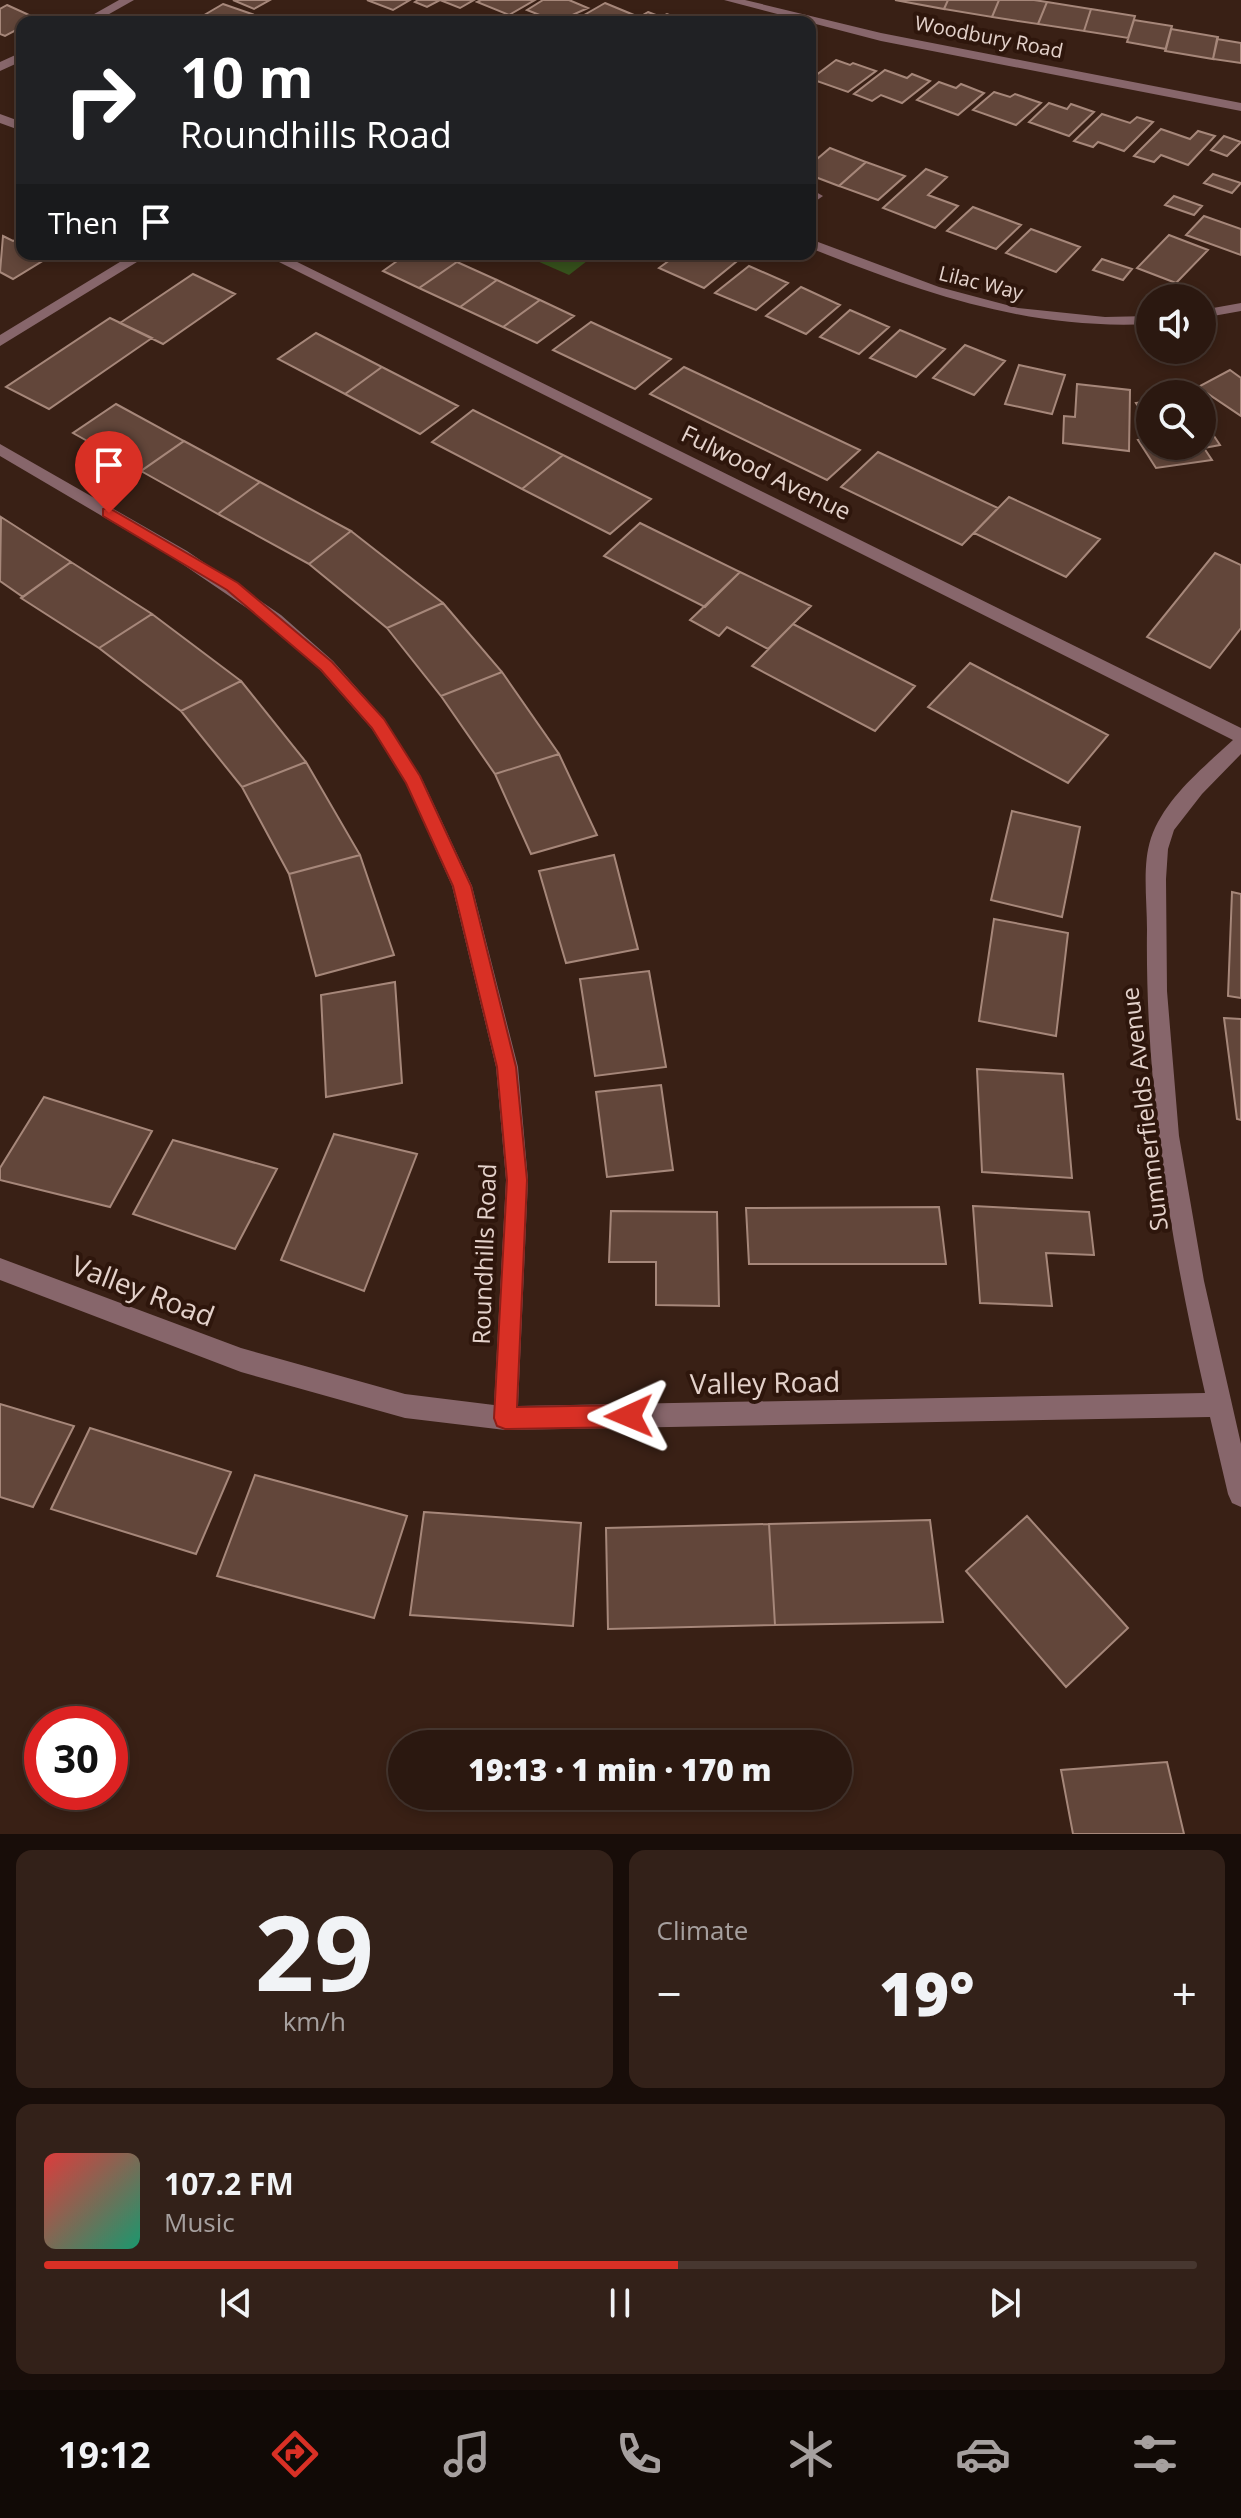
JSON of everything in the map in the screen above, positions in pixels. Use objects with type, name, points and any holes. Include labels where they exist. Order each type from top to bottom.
[{"type":"street","points":[[97,16],[128,0]]},
{"type":"street","name":"Woodbury Road","points":[[730,0],[795,16]]},
{"type":"street","name":"Woodbury Road","points":[[816,21],[881,37],[1241,107]]},
{"type":"street","name":"Lilac Way","points":[[816,245],[927,290],[997,310],[1083,320],[1136,320]]},
{"type":"street","points":[[0,341],[133,260]]},
{"type":"street","name":"Fulwood Avenue","points":[[282,260],[1241,736]]},
{"type":"street","points":[[1216,311],[1241,307]]},
{"type":"street","name":"Roundhills Road","points":[[0,449],[207,571],[275,619],[327,666],[378,724],[414,781],[462,886],[507,1067],[517,1180],[505,1418]]},
{"type":"street","name":"Summerfields Avenue","points":[[1241,743],[1194,788],[1160,839],[1154,994],[1178,1198],[1219,1405],[1241,1494]]},
{"type":"street","name":"Valley Road","points":[[0,1269],[241,1360],[405,1406],[505,1418],[1219,1405]]},
{"type":"green space","points":[[535,260],[588,260],[569,275]]},
{"type":"building","points":[[233,0],[270,0],[254,9]]},
{"type":"building","points":[[367,0],[410,0],[393,10]]},
{"type":"building","points":[[440,0],[427,7],[415,2]]},
{"type":"building","points":[[440,0],[474,0],[460,8]]},
{"type":"building","points":[[535,0],[509,15],[477,2]]},
{"type":"building","points":[[543,0],[569,0],[588,8],[570,16],[542,16],[527,10]]},
{"type":"building","points":[[895,0],[948,0],[944,9]]},
{"type":"building","points":[[948,0],[999,0],[992,17],[944,9]]},
{"type":"building","points":[[999,0],[1047,2],[1038,24],[992,17]]},
{"type":"building","points":[[1047,2],[1091,9],[1084,31],[1038,24]]},
{"type":"building","points":[[605,3],[634,15],[632,16],[582,16]]},
{"type":"building","points":[[223,4],[252,14],[249,16],[203,16]]},
{"type":"building","points":[[7,5],[31,16],[16,16],[16,30],[5,36],[0,34],[0,9]]},
{"type":"building","points":[[1091,9],[1135,16],[1128,38],[1084,31]]},
{"type":"building","points":[[1134,20],[1172,26],[1166,49],[1127,42]]},
{"type":"building","points":[[1171,29],[1218,37],[1213,59],[1165,51]]},
{"type":"building","points":[[1217,39],[1241,43],[1241,63],[1213,59]]},
{"type":"building","points":[[836,60],[876,71],[848,92],[816,81],[816,75]]},
{"type":"building","points":[[885,70],[907,78],[912,74],[930,81],[902,103],[881,95],[872,101],[854,94]]},
{"type":"building","points":[[939,82],[956,88],[961,84],[984,93],[958,115],[917,100]]},
{"type":"building","points":[[994,92],[1010,97],[1015,94],[1041,103],[1016,125],[973,110]]},
{"type":"building","points":[[1049,103],[1067,109],[1071,104],[1094,112],[1069,136],[1029,122]]},
{"type":"building","points":[[1102,114],[1130,123],[1137,117],[1153,122],[1124,151],[1098,142],[1093,147],[1074,141]]},
{"type":"building","points":[[1161,129],[1190,139],[1198,131],[1215,136],[1188,165],[1161,155],[1154,162],[1134,156]]},
{"type":"building","points":[[1224,136],[1241,142],[1227,156],[1211,150]]},
{"type":"building","points":[[830,148],[866,162],[839,186],[816,177],[816,160]]},
{"type":"building","points":[[866,162],[905,176],[878,200],[839,186]]},
{"type":"building","points":[[926,169],[947,177],[928,195],[958,206],[935,228],[883,208]]},
{"type":"building","points":[[1213,174],[1241,183],[1232,193],[1204,183]]},
{"type":"building","points":[[1174,196],[1202,206],[1194,215],[1165,205]]},
{"type":"building","points":[[973,207],[1021,225],[996,249],[947,231]]},
{"type":"building","points":[[1204,216],[1241,229],[1241,255],[1186,235]]},
{"type":"building","points":[[1031,229],[1080,247],[1056,272],[1006,253]]},
{"type":"building","points":[[1169,235],[1208,250],[1176,283],[1137,268]]},
{"type":"building","points":[[3,236],[16,240],[16,260],[44,260],[13,279],[0,272]]},
{"type":"building","points":[[1102,259],[1132,269],[1123,280],[1093,270]]},
{"type":"building","points":[[399,260],[457,262],[419,288],[383,271]]},
{"type":"building","points":[[670,260],[738,260],[704,288],[659,268]]},
{"type":"building","points":[[457,262],[497,280],[460,307],[419,288]]},
{"type":"building","points":[[749,266],[788,283],[756,310],[715,293]]},
{"type":"building","points":[[193,274],[235,294],[163,344],[120,323]]},
{"type":"building","points":[[497,280],[540,300],[503,327],[460,307]]},
{"type":"building","points":[[801,287],[840,305],[806,334],[766,316]]},
{"type":"building","points":[[540,300],[574,316],[537,343],[503,327]]},
{"type":"building","points":[[850,310],[889,327],[859,354],[820,337]]},
{"type":"building","points":[[110,318],[152,338],[49,409],[6,387]]},
{"type":"building","points":[[591,322],[671,359],[635,389],[553,350]]},
{"type":"building","points":[[900,330],[945,349],[916,377],[870,358]]},
{"type":"building","points":[[316,333],[382,367],[345,394],[278,359]]},
{"type":"building","points":[[965,345],[1005,361],[974,395],[933,378]]},
{"type":"building","points":[[1019,365],[1065,375],[1052,414],[1005,404]]},
{"type":"building","points":[[382,367],[458,406],[420,434],[345,394]]},
{"type":"building","points":[[684,367],[860,450],[827,480],[650,394]]},
{"type":"building","points":[[1230,370],[1241,378],[1241,416],[1216,399],[1216,380],[1211,380]]},
{"type":"building","points":[[1077,384],[1130,390],[1129,451],[1063,443],[1064,416],[1075,417]]},
{"type":"building","points":[[116,404],[184,441],[141,471],[73,433]]},
{"type":"building","points":[[473,410],[563,455],[522,489],[432,442]]},
{"type":"building","points":[[184,441],[260,482],[218,514],[141,471]]},
{"type":"building","points":[[878,452],[998,508],[962,545],[841,487]]},
{"type":"building","points":[[563,455],[651,499],[610,534],[522,489]]},
{"type":"building","points":[[1151,460],[1212,460],[1156,468]]},
{"type":"building","points":[[260,482],[351,531],[309,564],[218,514]]},
{"type":"building","points":[[1009,497],[1100,539],[1066,577],[974,533]]},
{"type":"building","points":[[1,517],[71,562],[23,597],[0,581]]},
{"type":"building","points":[[640,523],[740,572],[705,607],[604,556]]},
{"type":"building","points":[[351,531],[443,603],[387,628],[309,564]]},
{"type":"building","points":[[1215,553],[1241,565],[1241,628],[1210,668],[1147,637]]},
{"type":"building","points":[[71,562],[152,614],[99,648],[21,598]]},
{"type":"building","points":[[740,572],[811,606],[768,649],[727,627],[719,636],[690,620]]},
{"type":"building","points":[[443,603],[502,672],[441,696],[387,628]]},
{"type":"building","points":[[152,614],[241,681],[181,711],[99,648]]},
{"type":"building","points":[[793,624],[915,686],[875,731],[752,666]]},
{"type":"building","points":[[970,663],[1108,735],[1068,783],[928,707]]},
{"type":"building","points":[[502,672],[559,754],[495,774],[441,696]]},
{"type":"building","points":[[241,681],[306,762],[242,787],[181,711]]},
{"type":"building","points":[[559,754],[597,835],[531,854],[495,774]]},
{"type":"building","points":[[306,762],[360,855],[289,874],[242,787]]},
{"type":"building","points":[[1012,811],[1080,827],[1062,917],[991,900]]},
{"type":"building","points":[[360,855],[394,955],[316,976],[289,874]]},
{"type":"building","points":[[614,855],[638,949],[566,963],[539,871]]},
{"type":"building","points":[[1232,892],[1241,894],[1241,998],[1228,996]]},
{"type":"building","points":[[994,919],[1068,933],[1056,1036],[979,1021]]},
{"type":"building","points":[[649,971],[666,1067],[595,1076],[580,979]]},
{"type":"building","points":[[395,982],[402,1083],[326,1097],[321,995]]},
{"type":"building","points":[[1224,1018],[1241,1019],[1241,1120],[1237,1119]]},
{"type":"building","points":[[977,1069],[1063,1074],[1072,1178],[982,1172]]},
{"type":"building","points":[[661,1085],[673,1170],[607,1177],[596,1092]]},
{"type":"building","points":[[44,1097],[152,1131],[110,1207],[0,1180],[0,1168]]},
{"type":"building","points":[[334,1134],[417,1154],[364,1291],[281,1260]]},
{"type":"building","points":[[173,1140],[277,1169],[235,1249],[133,1214]]},
{"type":"building","points":[[973,1206],[1089,1212],[1094,1255],[1046,1253],[1052,1306],[980,1303]]},
{"type":"building","points":[[939,1207],[946,1264],[749,1264],[746,1208]]},
{"type":"building","points":[[611,1211],[717,1212],[719,1306],[656,1305],[656,1262],[609,1262]]},
{"type":"building","points":[[0,1404],[74,1426],[33,1507],[0,1497]]},
{"type":"building","points":[[90,1428],[231,1472],[196,1554],[51,1509]]},
{"type":"building","points":[[255,1475],[407,1516],[374,1618],[217,1576]]},
{"type":"building","points":[[424,1512],[581,1523],[573,1626],[410,1615]]},
{"type":"building","points":[[1027,1516],[1128,1628],[1066,1687],[966,1571]]},
{"type":"building","points":[[930,1520],[943,1622],[775,1625],[769,1524]]},
{"type":"building","points":[[769,1524],[775,1625],[608,1629],[606,1528]]},
{"type":"building","points":[[1167,1762],[1184,1834],[1073,1834],[1061,1770]]},
{"type":"route","points":[[109,513],[233,587],[275,619],[327,666],[378,724],[414,781],[462,886],[507,1067],[517,1180],[505,1418],[629,1416]]}]
